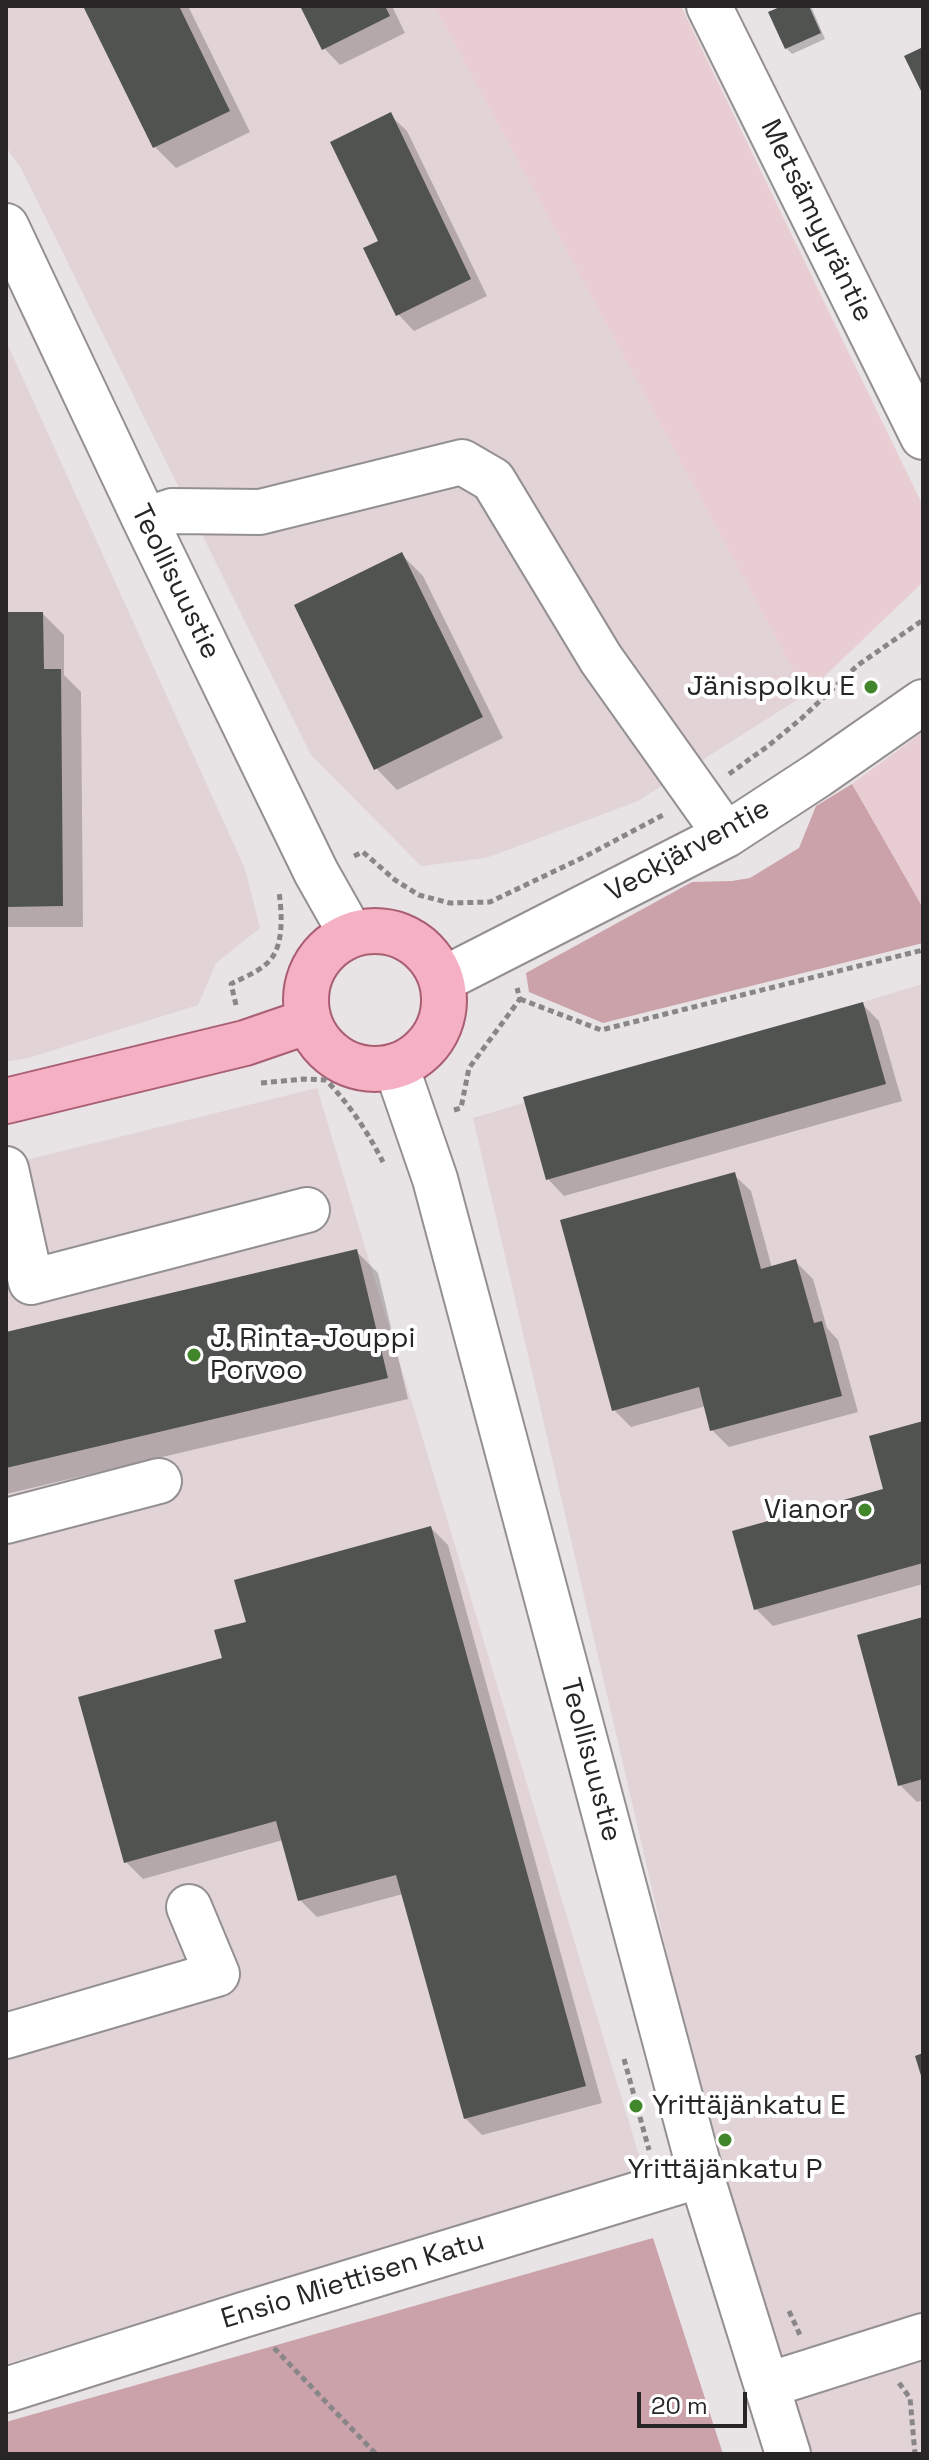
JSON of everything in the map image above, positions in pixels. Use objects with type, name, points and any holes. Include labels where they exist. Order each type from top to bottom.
[{"type":"main road","points":[[379,930],[407,938],[428,955],[442,980],[444,1007],[436,1032],[420,1053],[396,1066],[369,1069],[343,1061],[322,1045],[309,1021],[306,995],[313,969],[329,948],[351,934],[379,930]]},
{"type":"main road","points":[[6,1101],[245,1043],[309,1021]]},
{"type":"street","name":"Metsämyyräntie","points":[[709,6],[923,437]]},
{"type":"street","name":"Teollisuustie","points":[[6,226],[316,872],[351,934]]},
{"type":"street","points":[[145,520],[172,511],[260,512],[462,462],[493,480],[601,659],[726,835]]},
{"type":"street","name":"Veckjärventie","points":[[442,980],[726,835],[923,702]]},
{"type":"street","name":"Teollisuustie","points":[[396,1066],[440,1195],[701,2175],[788,2454]]},
{"type":"street","points":[[6,1169],[18,1285],[307,1210]]},
{"type":"street","points":[[6,1521],[159,1481]]},
{"type":"street","points":[[6,2036],[217,1974],[189,1907]]},
{"type":"street","name":"Ensio Miettisen Katu","points":[[6,2390],[701,2175]]},
{"type":"street","points":[[768,2385],[923,2336]]},
{"type":"path","points":[[245,1043],[231,984],[268,964],[279,943],[279,886],[363,852],[395,880],[419,895],[450,903],[490,902],[584,857],[698,795],[768,746],[858,665],[923,620]]},
{"type":"path","points":[[416,1120],[461,1108],[469,1068],[520,999],[508,948],[490,902]]},
{"type":"path","points":[[520,999],[601,1030],[923,950]]},
{"type":"path","points":[[243,2315],[376,2454]]},
{"type":"path","points":[[893,2376],[910,2398],[915,2454]]},
{"type":"shaded area","points":[[6,6],[434,6],[806,694],[638,801],[486,858],[421,866],[311,755],[21,168],[6,147]]},
{"type":"shaded area","points":[[434,6],[681,6],[923,506],[923,582],[806,694]]},
{"type":"shaded area","points":[[6,341],[245,869],[260,928],[216,963],[198,1005],[28,1058],[6,1062]]},
{"type":"shaded area","points":[[923,732],[923,908],[852,784]]},
{"type":"shaded area","points":[[852,784],[923,908],[923,943],[603,1023],[529,992],[526,973],[692,882],[750,878],[799,848],[816,806]]},
{"type":"shaded area","points":[[923,984],[923,2454],[804,2454],[723,2194],[473,1118]]},
{"type":"shaded area","points":[[317,1088],[643,2169],[6,2364],[6,1165]]},
{"type":"shaded area","points":[[653,2238],[723,2454],[6,2454],[6,2422]]},
{"type":"building","points":[[83,6],[179,6],[230,111],[153,148]]},
{"type":"building","points":[[300,6],[385,6],[390,16],[322,50]]},
{"type":"building","points":[[782,6],[809,6],[821,33],[785,49],[768,12]]},
{"type":"building","points":[[923,47],[923,95],[904,56]]},
{"type":"building","points":[[391,112],[471,279],[396,316],[363,248],[378,241],[330,142]]},
{"type":"building","points":[[402,552],[483,717],[374,770],[294,605]]},
{"type":"building","points":[[6,612],[43,612],[44,669],[61,669],[63,906],[6,907]]},
{"type":"building","points":[[863,1002],[886,1084],[546,1180],[523,1097]]},
{"type":"building","points":[[735,1172],[761,1269],[796,1259],[814,1323],[822,1321],[842,1396],[710,1431],[699,1387],[612,1411],[560,1220]]},
{"type":"building","name":"J. Rinta-Jouppi Porvoo","points":[[357,1249],[388,1378],[6,1468],[6,1332]]},
{"type":"building","name":"Vianor","points":[[923,1421],[923,1563],[754,1610],[732,1531],[883,1489],[869,1436]]},
{"type":"building","points":[[431,1526],[586,2086],[464,2119],[396,1875],[298,1901],[276,1821],[124,1863],[78,1697],[222,1658],[214,1630],[246,1622],[234,1580]]},
{"type":"building","points":[[923,1617],[923,1779],[898,1786],[857,1635]]},
{"type":"building","points":[[923,2053],[923,2079],[922,2079],[915,2056]]},
{"type":"place","name":"Jänispolku E","points":[[871,687]]},
{"type":"place","name":"J. Rinta-Jouppi Porvoo","points":[[194,1355]]},
{"type":"place","name":"Vianor","points":[[865,1510]]},
{"type":"place","name":"Yrittäjänkatu E","points":[[636,2106]]},
{"type":"place","name":"Yrittäjänkatu P","points":[[725,2140]]}]
